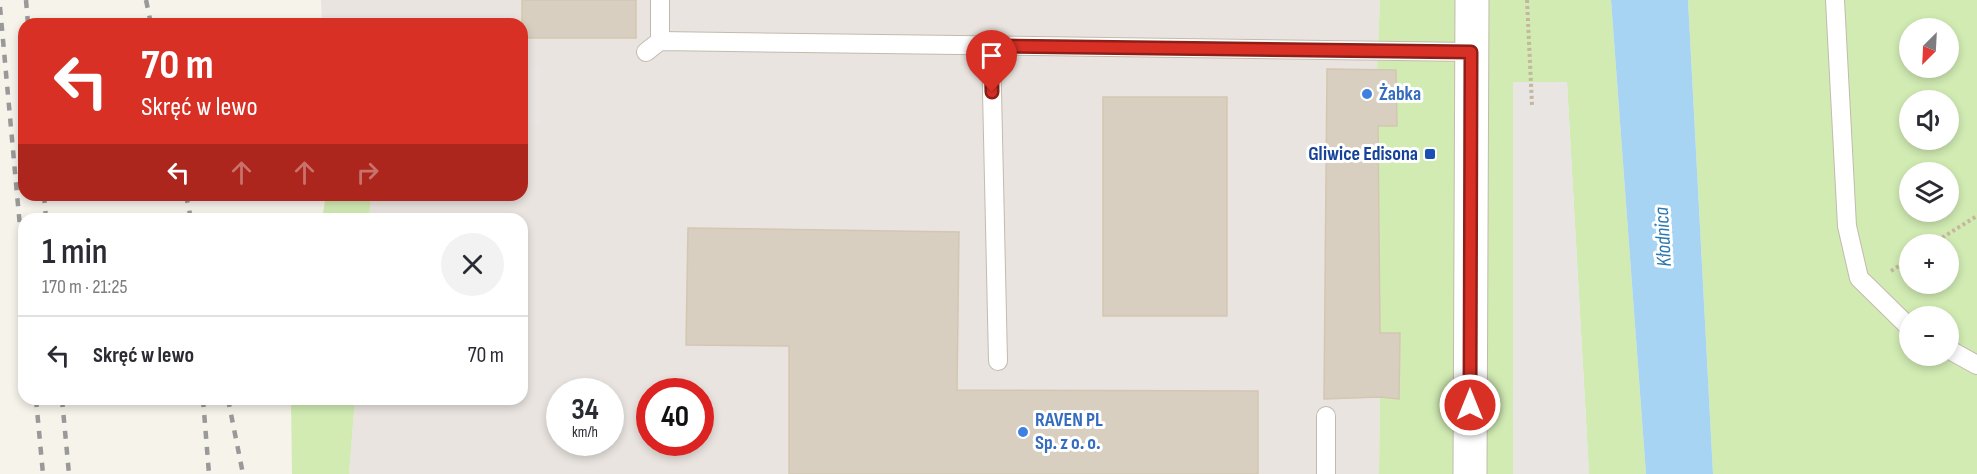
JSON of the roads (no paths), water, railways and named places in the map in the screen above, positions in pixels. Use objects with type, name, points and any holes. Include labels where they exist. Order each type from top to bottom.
[{"type":"street","points":[[1470,474],[1472,0]]},
{"type":"lane","points":[[660,0],[653,47],[991,46],[1471,52]]},
{"type":"lane","points":[[1835,0],[1846,226],[1859,278],[1899,317]]},
{"type":"lane","points":[[991,46],[998,361]]},
{"type":"lane","points":[[1959,355],[1977,365]]},
{"type":"lane","points":[[1326,416],[1326,474]]},
{"type":"water","name":"Kłodnica","points":[[1611,0],[1688,0],[1713,474],[1646,474]]},
{"type":"railway","points":[[26,0],[28,18]]},
{"type":"railway","points":[[146,0],[150,18]]},
{"type":"railway","points":[[0,7],[19,213]]},
{"type":"railway","points":[[44,201],[46,213]]},
{"type":"railway","points":[[187,201],[190,213]]},
{"type":"railway","points":[[37,405],[43,474]]},
{"type":"railway","points":[[63,405],[69,474]]},
{"type":"railway","points":[[203,405],[209,474]]},
{"type":"railway","points":[[229,405],[243,474]]},
{"type":"place","name":"Żabka","points":[[1367,94]]},
{"type":"place","name":"Gliwice Edisona","points":[[1430,154]]},
{"type":"place","name":"RAVEN PL Sp. z o. o.","points":[[1023,432]]}]
